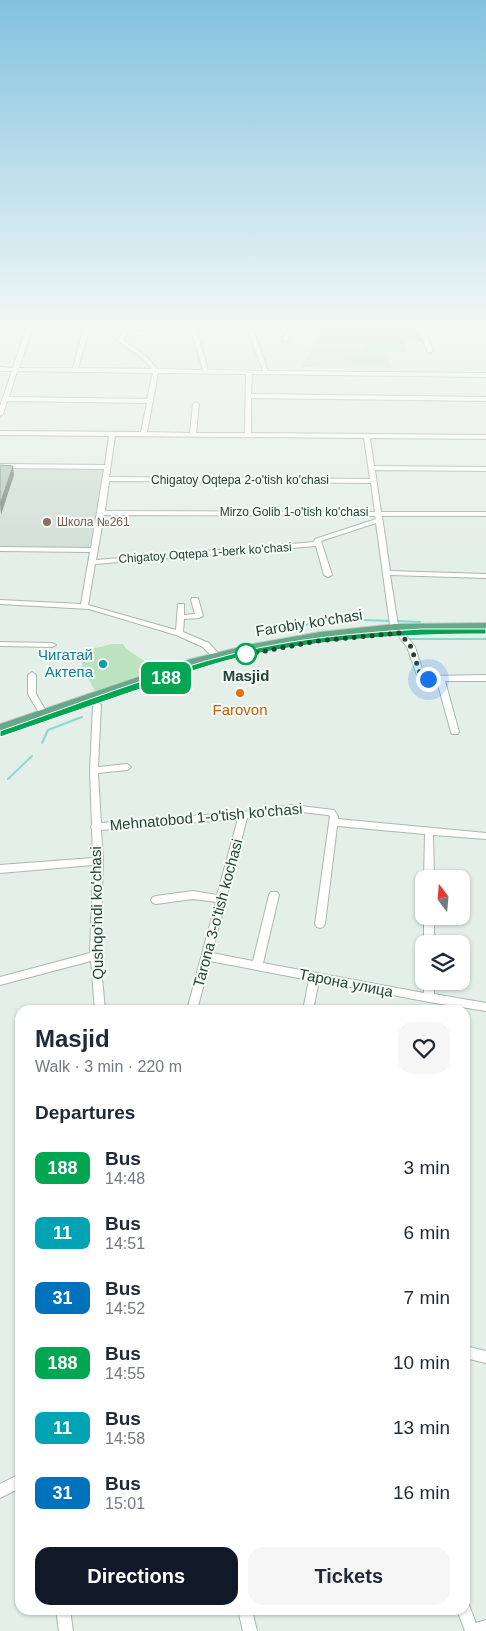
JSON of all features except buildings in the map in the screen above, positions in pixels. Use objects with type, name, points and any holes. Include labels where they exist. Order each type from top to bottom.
[{"type":"main road","name":"Farobiy ko'chasi","points":[[0,728],[92,701],[218,658],[318,641],[399,632],[486,626]]},
{"type":"main road","name":"Farobiy ko'chasi","points":[[399,632],[486,632]]},
{"type":"main road","name":"Farobiy ko'chasi","points":[[0,733],[44,716]]},
{"type":"street","points":[[0,414],[4,399]]},
{"type":"street","points":[[82,399],[151,401],[143,435]]},
{"type":"street","points":[[248,399],[248,435]]},
{"type":"street","points":[[193,435],[196,404]]},
{"type":"street","points":[[0,433],[486,437]]},
{"type":"street","points":[[84,605],[101,513],[112,435]]},
{"type":"street","points":[[367,436],[387,573],[399,632],[411,647],[420,673],[428,679],[486,678]]},
{"type":"street","points":[[0,466],[107,467]]},
{"type":"street","points":[[372,468],[486,469]]},
{"type":"street","name":"Chigatoy Oqtepa 2-o'tish ko'chasi","points":[[106,479],[374,481]]},
{"type":"street","name":"Mirzo Golib 1-o'tish ko'chasi","points":[[101,513],[379,516],[486,514]]},
{"type":"street","name":"Chigatoy Oqtepa 1-berk ko'chasi","points":[[92,562],[318,544],[318,539],[379,516]]},
{"type":"street","points":[[318,544],[328,575]]},
{"type":"street","points":[[0,549],[94,550]]},
{"type":"street","points":[[387,573],[486,576]]},
{"type":"street","points":[[181,617],[199,616],[194,600]]},
{"type":"street","points":[[0,602],[84,605],[179,632],[206,645],[218,658]]},
{"type":"street","points":[[179,632],[181,606]]},
{"type":"street","points":[[0,644],[52,645]]},
{"type":"street","points":[[32,675],[32,694],[44,716]]},
{"type":"street","points":[[440,679],[455,732]]},
{"type":"street","name":"Qushqo'ndi ko'chasi","points":[[92,701],[97,705],[94,771],[98,861],[95,956],[100,1005]]},
{"type":"street","points":[[94,771],[127,767]]},
{"type":"street","name":"Mehnatobod 1-o'tish ko'chasi","points":[[95,826],[244,815],[292,808],[331,812],[334,816],[333,822]]},
{"type":"street","name":"Tarona 3-o'tish kochasi","points":[[193,1005],[244,815]]},
{"type":"street","points":[[320,924],[333,822],[486,836]]},
{"type":"street","points":[[429,832],[429,870]]},
{"type":"street","points":[[0,869],[98,861]]},
{"type":"street","points":[[156,900],[193,895],[221,899]]},
{"type":"street","points":[[257,966],[274,896]]},
{"type":"street","points":[[0,981],[95,956]]},
{"type":"street","name":"Тарона улица","points":[[206,956],[429,998],[440,1005]]},
{"type":"street","points":[[309,1005],[315,977]]},
{"type":"street","points":[[429,990],[429,998]]},
{"type":"street","name":"Тарона улица","points":[[470,1006],[486,1007]]},
{"type":"street","points":[[470,1353],[486,1357]]},
{"type":"street","points":[[0,1491],[15,1484]]},
{"type":"street","points":[[64,1615],[66,1631]]},
{"type":"street","points":[[246,1615],[250,1631]]},
{"type":"street","points":[[466,1615],[472,1631]]},
{"type":"street","points":[[476,1631],[486,1627]]},
{"type":"shaded area","name":"Школа №261","points":[[103,469],[90,548],[0,546],[0,470]]},
{"type":"green space","points":[[112,644],[123,644],[126,649],[157,669],[95,691],[83,669],[80,652]]},
{"type":"waterway","points":[[281,630],[334,619],[391,621]]},
{"type":"waterway","points":[[396,621],[420,622]]},
{"type":"waterway","points":[[409,639],[486,639]]},
{"type":"waterway","points":[[42,743],[48,730],[82,717]]},
{"type":"waterway","points":[[8,779],[32,756]]},
{"type":"bus line","name":"188","points":[[0,733],[94,703],[198,666],[238,656],[318,641],[364,636],[421,632],[486,632]]},
{"type":"place","name":"Школа №261","points":[[47,522]]},
{"type":"place","name":"Masjid","points":[[246,654]]},
{"type":"place","name":"Чигатай Актепа","points":[[103,664]]},
{"type":"place","name":"Farovon","points":[[240,693]]},
{"type":"route","points":[[246,654],[238,656],[318,641],[400,633],[411,647],[420,673],[428,679]]}]
